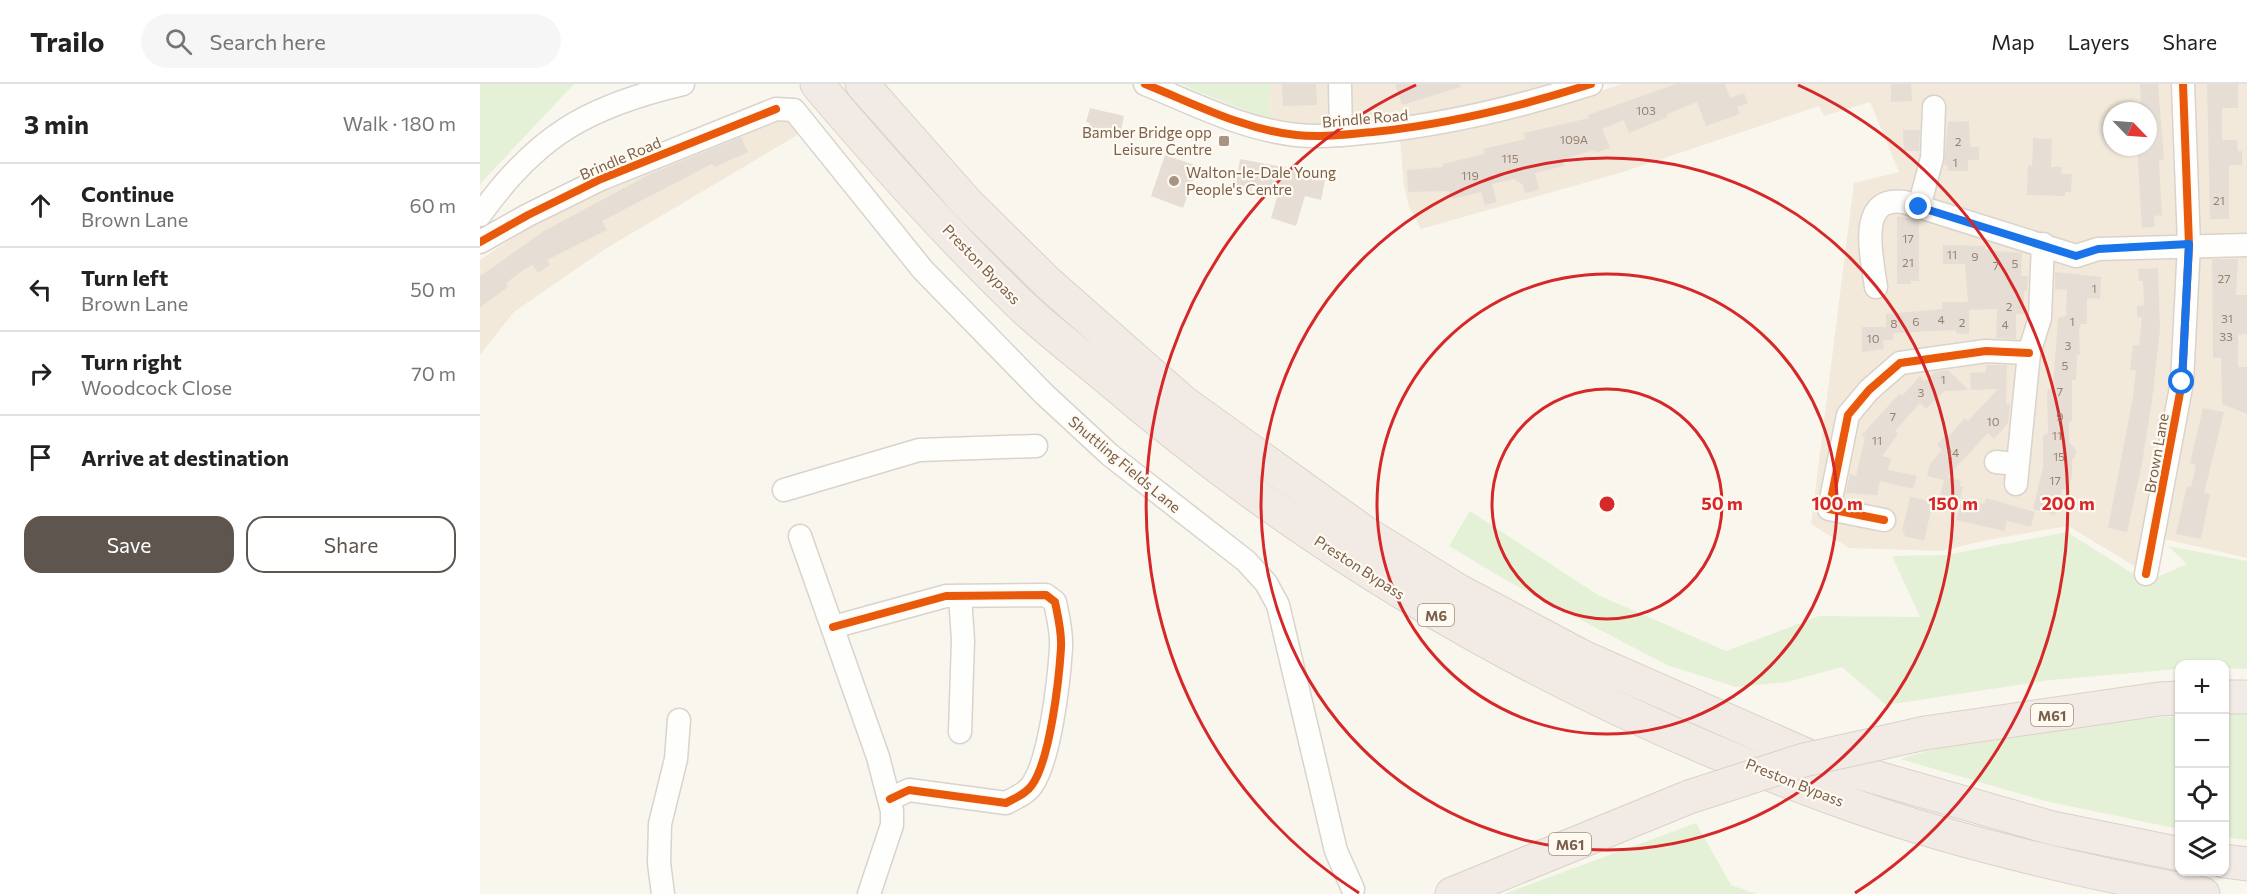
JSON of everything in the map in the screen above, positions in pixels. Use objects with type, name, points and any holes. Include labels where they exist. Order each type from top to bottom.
[{"type":"highway","name":"Preston Bypass","points":[[817,84],[893,171],[1025,309],[1229,478],[1325,546],[1433,613],[1527,665],[1635,717],[1852,805],[1976,843],[2095,873],[2203,894]]},
{"type":"highway","name":"Preston Bypass","points":[[861,84],[968,204],[1048,283],[1183,402],[1364,532],[1459,591],[1583,657],[1822,762],[2052,828],[2175,853]]},
{"type":"highway","points":[[2229,697],[2247,697]]},
{"type":"highway","name":"M61","points":[[1452,894],[1689,798],[1804,760],[1925,733],[2175,698]]},
{"type":"highway","points":[[2229,862],[2247,864]]},
{"type":"street","points":[[480,215],[499,188],[538,147],[574,122],[624,100],[683,84]]},
{"type":"street","name":"Brindle Road","points":[[1147,84],[1218,116],[1294,135],[1341,135],[1457,121],[1516,108],[1591,84]]},
{"type":"street","points":[[1341,84],[1341,135]]},
{"type":"street","name":"Brown Lane","points":[[2146,573],[2182,382],[2189,244],[2183,84]]},
{"type":"street","points":[[1912,205],[1932,158],[1934,107]]},
{"type":"street","name":"Brindle Road","points":[[480,242],[528,215],[601,180],[776,109]]},
{"type":"street","name":"Shuttling Fields Lane","points":[[776,109],[794,110],[923,270],[1044,394],[1110,455],[1246,561],[1266,583],[1281,616],[1336,850],[1353,889]]},
{"type":"street","points":[[499,188],[528,215]]},
{"type":"street","points":[[1876,287],[1873,215],[1876,208],[1884,202],[1912,205],[2076,256],[2098,249],[2189,244],[2247,245]]},
{"type":"street","points":[[2010,470],[2029,353],[2040,318],[2043,244]]},
{"type":"street","points":[[1884,520],[1829,509],[1848,415],[1863,385],[1900,363],[1986,351],[2029,353]]},
{"type":"street","points":[[784,490],[919,450],[1036,446]]},
{"type":"street","points":[[800,536],[890,799],[892,825],[868,894]]},
{"type":"street","points":[[833,627],[946,596],[1046,596],[1055,602],[1061,648],[1046,750],[1040,771],[1032,786],[1019,797],[1006,803],[909,790],[890,799]]},
{"type":"street","points":[[960,596],[963,640],[960,732]]},
{"type":"street","points":[[663,894],[659,863],[660,824],[676,759],[680,720]]},
{"type":"shaded area","points":[[1270,84],[1566,84],[1473,111],[1317,127],[1271,121]]},
{"type":"shaded area","points":[[1622,84],[2247,84],[2247,558],[2160,538],[2136,567],[2068,526],[1987,540],[1941,551],[1849,548],[1811,524],[1854,183],[1899,172],[1870,102],[1824,116],[1819,106],[1623,172],[1421,229],[1409,207],[1404,186],[1400,138],[1477,127],[1546,109]]},
{"type":"shaded area","points":[[783,114],[801,133],[605,249],[514,312],[480,355],[480,260],[523,231],[655,161]]},
{"type":"green space","points":[[480,84],[574,84],[480,184]]},
{"type":"green space","points":[[1182,84],[1270,84],[1271,121],[1194,90]]},
{"type":"green space","points":[[1470,511],[1598,595],[1726,651],[1819,616],[1920,617],[1892,556],[1946,555],[2067,532],[2146,582],[2187,564],[2168,546],[2247,561],[2247,669],[2229,668],[2229,660],[2175,660],[2175,669],[2050,680],[1886,705],[1842,667],[1787,682],[1736,687],[1667,665],[1509,582],[1449,546]]},
{"type":"green space","points":[[2229,714],[2247,714],[2247,840],[2229,838]]},
{"type":"green space","points":[[2175,716],[2175,828],[2045,801],[1900,759],[1953,745],[2111,722]]},
{"type":"green space","points":[[1696,823],[1731,885],[1757,894],[1504,894]]},
{"type":"building","points":[[1282,84],[1316,84],[1317,105],[1283,106]]},
{"type":"building","points":[[1395,84],[1460,84],[1461,87],[1402,105]]},
{"type":"building","points":[[1676,84],[1725,84],[1730,98],[1744,93],[1748,103],[1737,107],[1740,114],[1706,126],[1697,102],[1629,133],[1624,120],[1602,129],[1610,148],[1563,159],[1564,166],[1535,173],[1539,190],[1525,193],[1523,185],[1514,179],[1492,184],[1497,202],[1485,205],[1481,192],[1452,199],[1449,191],[1408,192],[1407,170],[1443,167],[1443,164],[1484,154],[1483,149],[1525,139],[1524,133],[1589,118],[1588,115]]},
{"type":"building","points":[[1891,84],[1911,84],[1912,101],[1891,102]]},
{"type":"building","points":[[2140,84],[2158,84],[2164,160],[2159,161],[2162,215],[2154,216],[2155,227],[2142,228],[2138,156],[2157,156],[2157,102],[2141,102]]},
{"type":"building","points":[[2207,84],[2238,84],[2238,108],[2222,108],[2222,140],[2237,140],[2238,151],[2242,151],[2242,165],[2229,165],[2229,219],[2210,219]]},
{"type":"building","points":[[1090,108],[1124,116],[1121,131],[1114,129],[1113,134],[1088,128],[1090,123],[1086,122]]},
{"type":"building","points":[[1969,121],[1970,147],[1979,147],[1979,160],[1968,160],[1968,171],[1948,171],[1947,165],[1944,165],[1948,122]]},
{"type":"building","points":[[1903,130],[1920,130],[1919,151],[1904,151]]},
{"type":"building","points":[[741,137],[748,152],[715,167],[713,164],[708,166],[602,221],[607,230],[547,260],[550,265],[538,273],[533,265],[525,269],[506,283],[508,287],[480,307],[480,276],[544,231],[650,174]]},
{"type":"building","points":[[2033,138],[2052,139],[2051,167],[2062,167],[2061,174],[2072,174],[2071,192],[2065,192],[2065,196],[2027,195],[2028,165],[2032,166]]},
{"type":"building","name":"Walton-le-Dale Young People's Centre","points":[[1165,155],[1198,166],[1183,208],[1151,196]]},
{"type":"building","points":[[1240,159],[1326,175],[1321,200],[1305,196],[1296,226],[1271,218],[1279,190],[1252,186],[1251,194],[1235,191]]},
{"type":"building","points":[[1897,216],[1919,221],[1919,281],[1911,281],[1911,284],[1897,284]]},
{"type":"building","points":[[1943,245],[1985,246],[1985,249],[1994,251],[2022,253],[2021,276],[2028,276],[2027,291],[2024,291],[2024,314],[2016,314],[2016,339],[1996,338],[1997,309],[1969,310],[1969,334],[1956,333],[1956,330],[1893,333],[1893,340],[1883,340],[1884,349],[1862,352],[1862,327],[1886,327],[1886,314],[1942,309],[1942,302],[1968,302],[1965,264],[1943,264]]},
{"type":"building","points":[[2212,259],[2238,259],[2236,295],[2247,295],[2247,334],[2238,335],[2238,367],[2247,367],[2247,414],[2222,404],[2221,358],[2213,358]]},
{"type":"building","points":[[2158,268],[2160,329],[2152,401],[2142,464],[2127,532],[2108,528],[2133,397],[2136,370],[2130,370],[2133,345],[2139,346],[2142,317],[2137,318],[2137,306],[2144,305],[2143,281],[2139,281],[2138,269]]},
{"type":"building","points":[[2055,272],[2101,277],[2100,299],[2087,298],[2087,324],[2081,324],[2079,330],[2080,355],[2077,355],[2076,380],[2072,380],[2072,422],[2069,422],[2069,442],[2076,450],[2076,454],[2072,460],[2072,476],[2067,491],[2062,489],[2055,515],[2033,509],[2043,467],[2043,436],[2048,433],[2047,392],[2048,389],[2053,389],[2058,318],[2066,316],[2067,290],[2055,289]]},
{"type":"building","points":[[1986,365],[2007,365],[2006,404],[2010,404],[2008,423],[1994,439],[1988,433],[1947,477],[1961,481],[1960,486],[1963,486],[1960,500],[1940,496],[1944,480],[1927,476],[1930,464],[1942,450],[1937,445],[1945,435],[1948,437],[1965,418],[1968,421],[1998,389],[1971,390],[1970,373],[1986,372]]},
{"type":"building","points":[[1948,370],[1968,390],[1944,391],[1926,409],[1920,403],[1895,431],[1898,434],[1882,456],[1891,458],[1888,470],[1917,476],[1913,489],[1880,481],[1877,495],[1846,493],[1850,474],[1856,476],[1865,438],[1862,435],[1900,393],[1902,396],[1920,376],[1925,381],[1934,372]]},
{"type":"building","points":[[2203,408],[2224,412],[2204,493],[2210,494],[2201,539],[2176,534],[2187,486],[2191,487],[2196,465],[2190,463]]},
{"type":"building","points":[[1910,497],[1933,502],[1924,541],[1904,536],[1905,532],[1902,531]]},
{"type":"building","points":[[1962,498],[1984,504],[1986,498],[2035,512],[2031,527],[2007,521],[2004,531],[1956,520]]},
{"type":"cycle path","points":[[1145,84],[1238,122],[1276,132],[1315,136],[1401,129],[1456,119],[1510,107],[1591,84]]},
{"type":"cycle path","points":[[2146,574],[2182,382],[2189,245],[2183,84]]},
{"type":"cycle path","points":[[480,242],[601,179],[776,109]]},
{"type":"cycle path","points":[[1884,520],[1829,509],[1848,415],[1869,390],[1900,363],[1986,351],[2029,353]]},
{"type":"cycle path","points":[[833,627],[946,596],[1046,595],[1055,602],[1061,642],[1056,699],[1044,758],[1030,788],[1006,803],[909,790],[890,799]]},
{"type":"place","name":"Bamber Bridge opp Leisure Centre","points":[[1224,141]]},
{"type":"place","name":"Walton-le-Dale Young People's Centre","points":[[1174,181]]},
{"type":"route","points":[[1919,207],[2076,256],[2098,249],[2189,244],[2182,382]]}]
